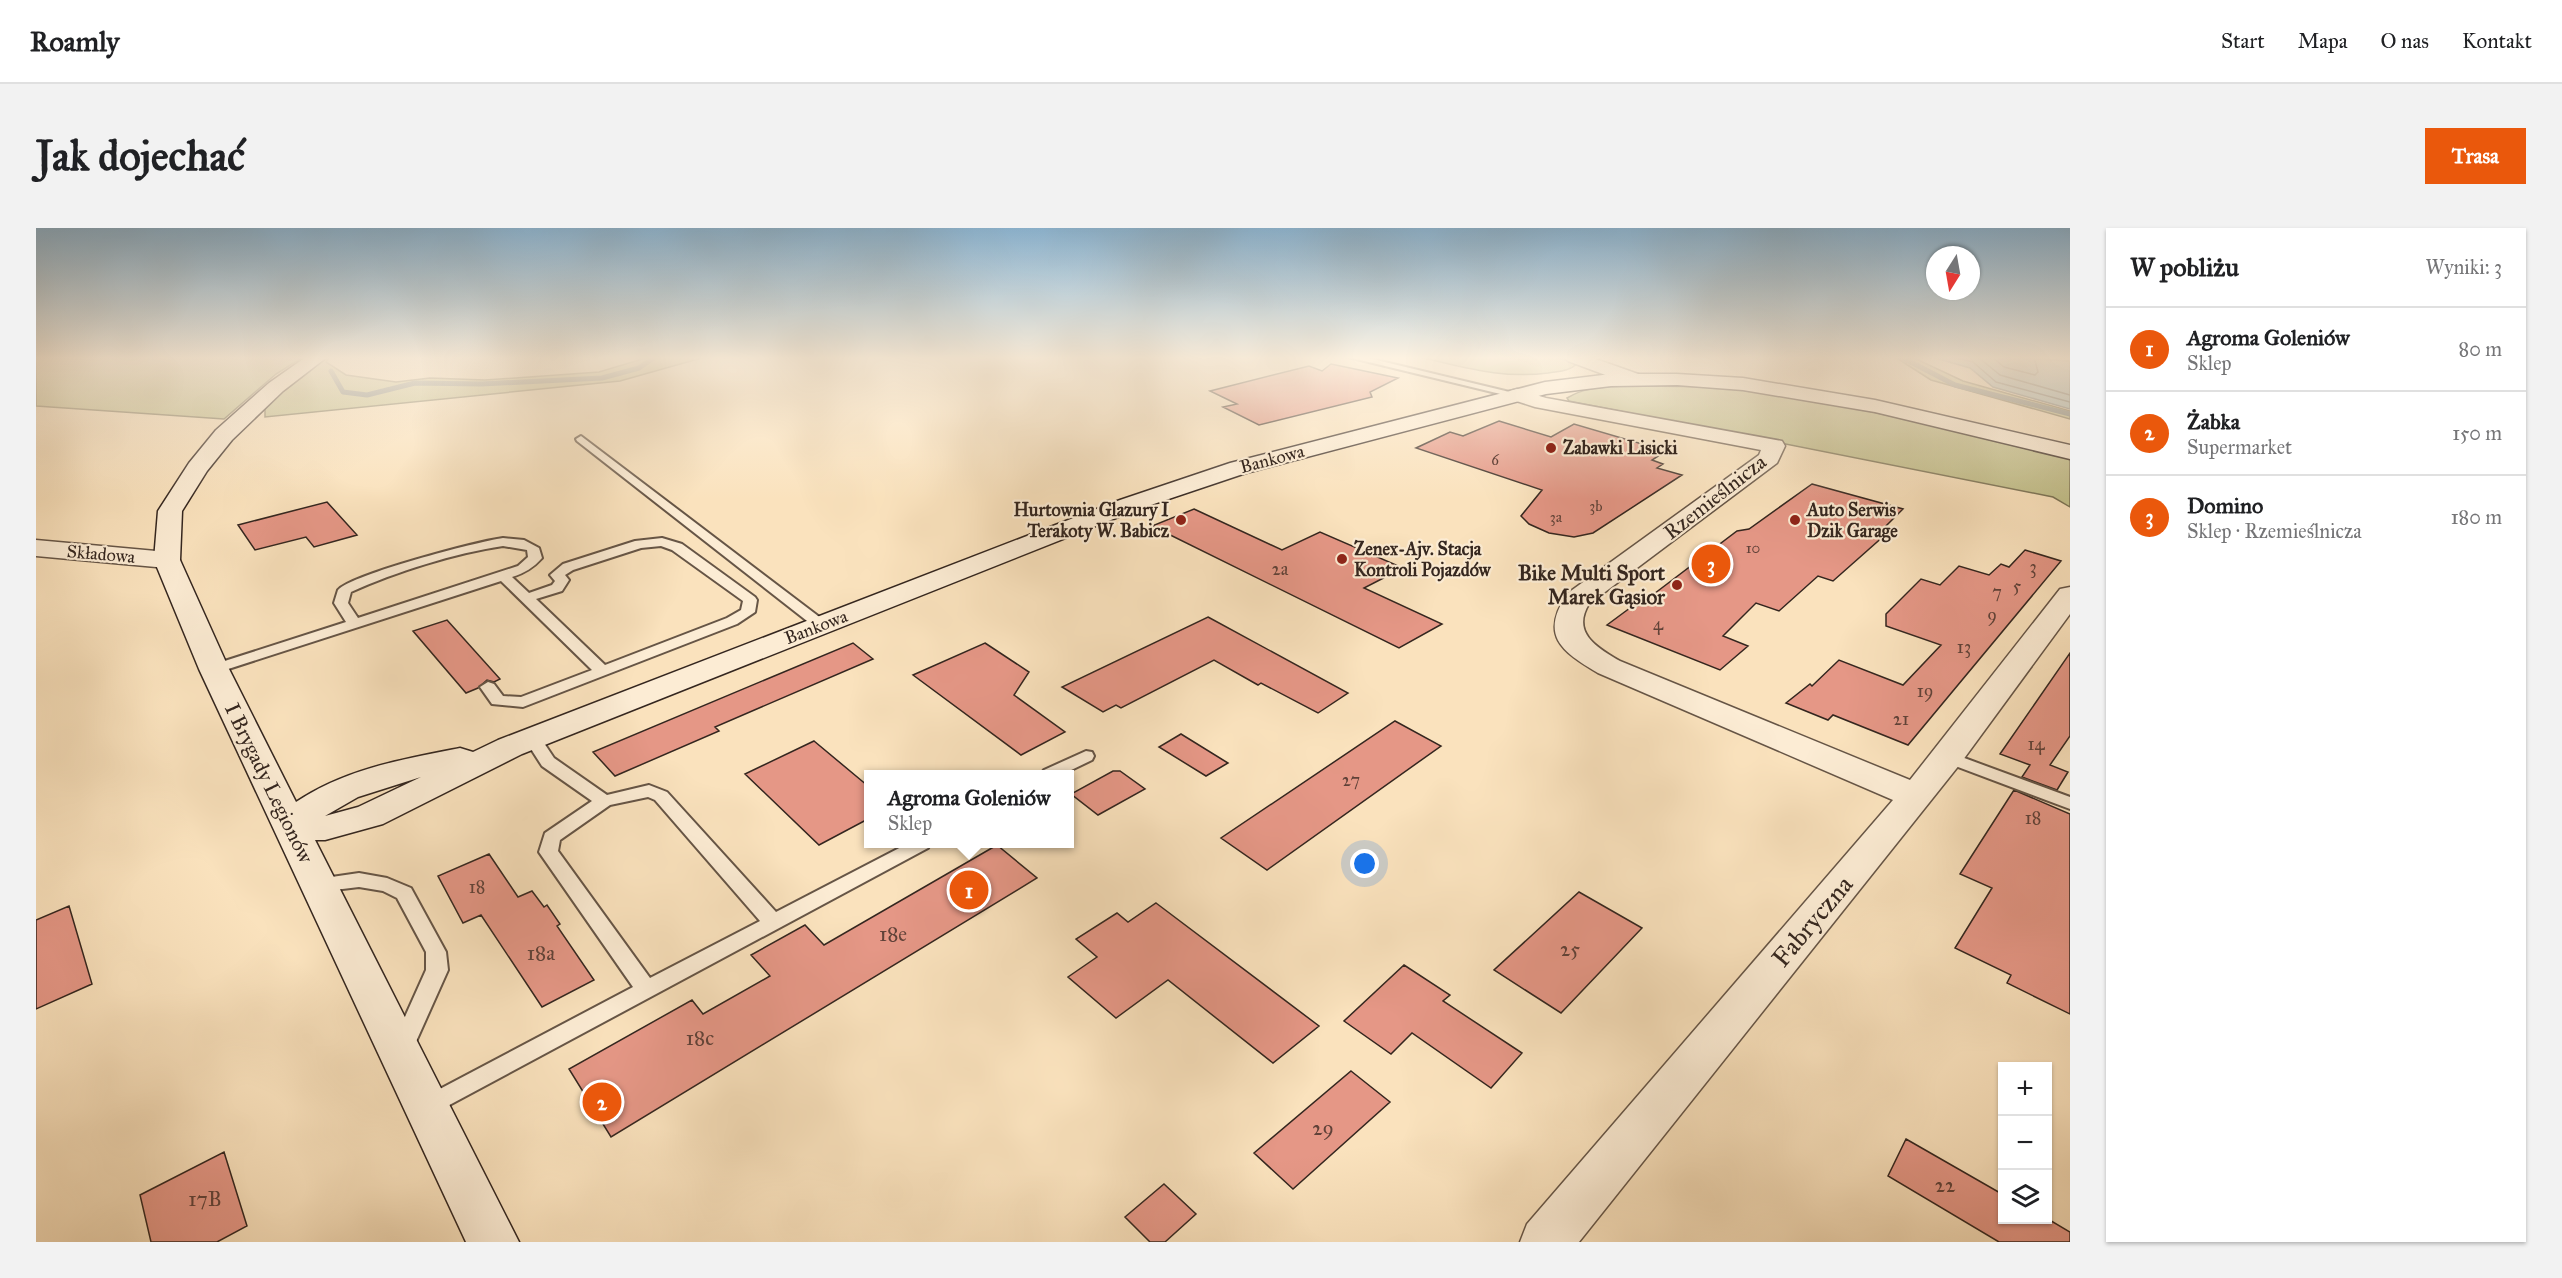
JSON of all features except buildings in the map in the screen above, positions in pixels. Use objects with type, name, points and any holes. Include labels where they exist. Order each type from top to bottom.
[{"type":"street","name":"I Brygady Legionów","points":[[257,404],[224,435],[197,468],[170,510],[167,560],[214,669],[268,782],[493,1242]]},
{"type":"street","name":"Bankowa","points":[[291,827],[325,828],[370,816],[521,742],[1128,505],[1238,468],[1481,404]]},
{"type":"street","name":"Rzemieślnicza","points":[[1549,404],[1774,446],[1769,458],[1578,599],[1569,611],[1567,629],[1576,644],[1609,667],[1916,796]]},
{"type":"street","name":"Bankowa","points":[[1857,404],[2070,452]]},
{"type":"street","name":"Składowa","points":[[36,548],[167,560]]},
{"type":"street","name":"Fabryczna","points":[[1546,1242],[1948,757],[2070,595]]},
{"type":"street","name":"Bankowa","points":[[291,827],[309,808],[328,795],[348,786],[521,742]]},
{"type":"street","name":"Bankowa","points":[[268,782],[316,788],[348,786]]},
{"type":"street","name":"Bankowa","points":[[318,883],[322,867],[336,846],[370,816]]},
{"type":"lane","points":[[581,439],[821,625]]},
{"type":"lane","points":[[214,669],[523,570],[535,558],[533,548],[519,543],[503,542],[478,546],[367,580],[345,591],[341,603],[354,623]]},
{"type":"lane","points":[[488,687],[498,700],[523,702],[732,621],[747,612],[750,600],[677,547],[662,542],[640,544],[568,567],[557,575],[562,580],[557,588],[527,598]]},
{"type":"lane","points":[[504,576],[602,671]]},
{"type":"lane","points":[[521,742],[604,801]]},
{"type":"lane","points":[[1058,770],[1086,756]]},
{"type":"lane","points":[[1948,757],[2070,803]]},
{"type":"lane","points":[[646,989],[548,852],[552,837],[604,801],[649,791],[661,796],[773,922]]},
{"type":"lane","points":[[427,1107],[912,848]]},
{"type":"lane","points":[[318,883],[359,880],[387,885],[404,893],[436,952],[437,970],[400,1052]]},
{"type":"shaded area","points":[[36,404],[241,404],[224,419]]},
{"type":"shaded area","points":[[266,404],[390,404],[265,417]]},
{"type":"shaded area","points":[[1586,404],[1837,404],[2070,459],[2070,507],[2053,497]]},
{"type":"shaded area","points":[[2018,404],[2046,404],[2070,411],[2070,419]]},
{"type":"water","points":[[2054,404],[2070,404],[2070,409]]},
{"type":"waterway","points":[[2032,404],[2070,414]]},
{"type":"place","name":"Zabawki Lisicki","points":[[1551,448]]},
{"type":"place","name":"Hurtownia Glazury I Terakoty W. Babicz","points":[[1181,520]]},
{"type":"place","name":"Auto Serwis Dzik Garage","points":[[1795,520]]},
{"type":"place","name":"Zenex-Ajv. Stacja Kontroli Pojazdów","points":[[1342,559]]},
{"type":"place","name":"Domino","points":[[1711,564]]},
{"type":"place","name":"Bike Multi Sport Marek Gąsior","points":[[1677,585]]},
{"type":"place","name":"Agroma Goleniów","points":[[969,890]]},
{"type":"place","name":"Żabka","points":[[602,1102]]}]
